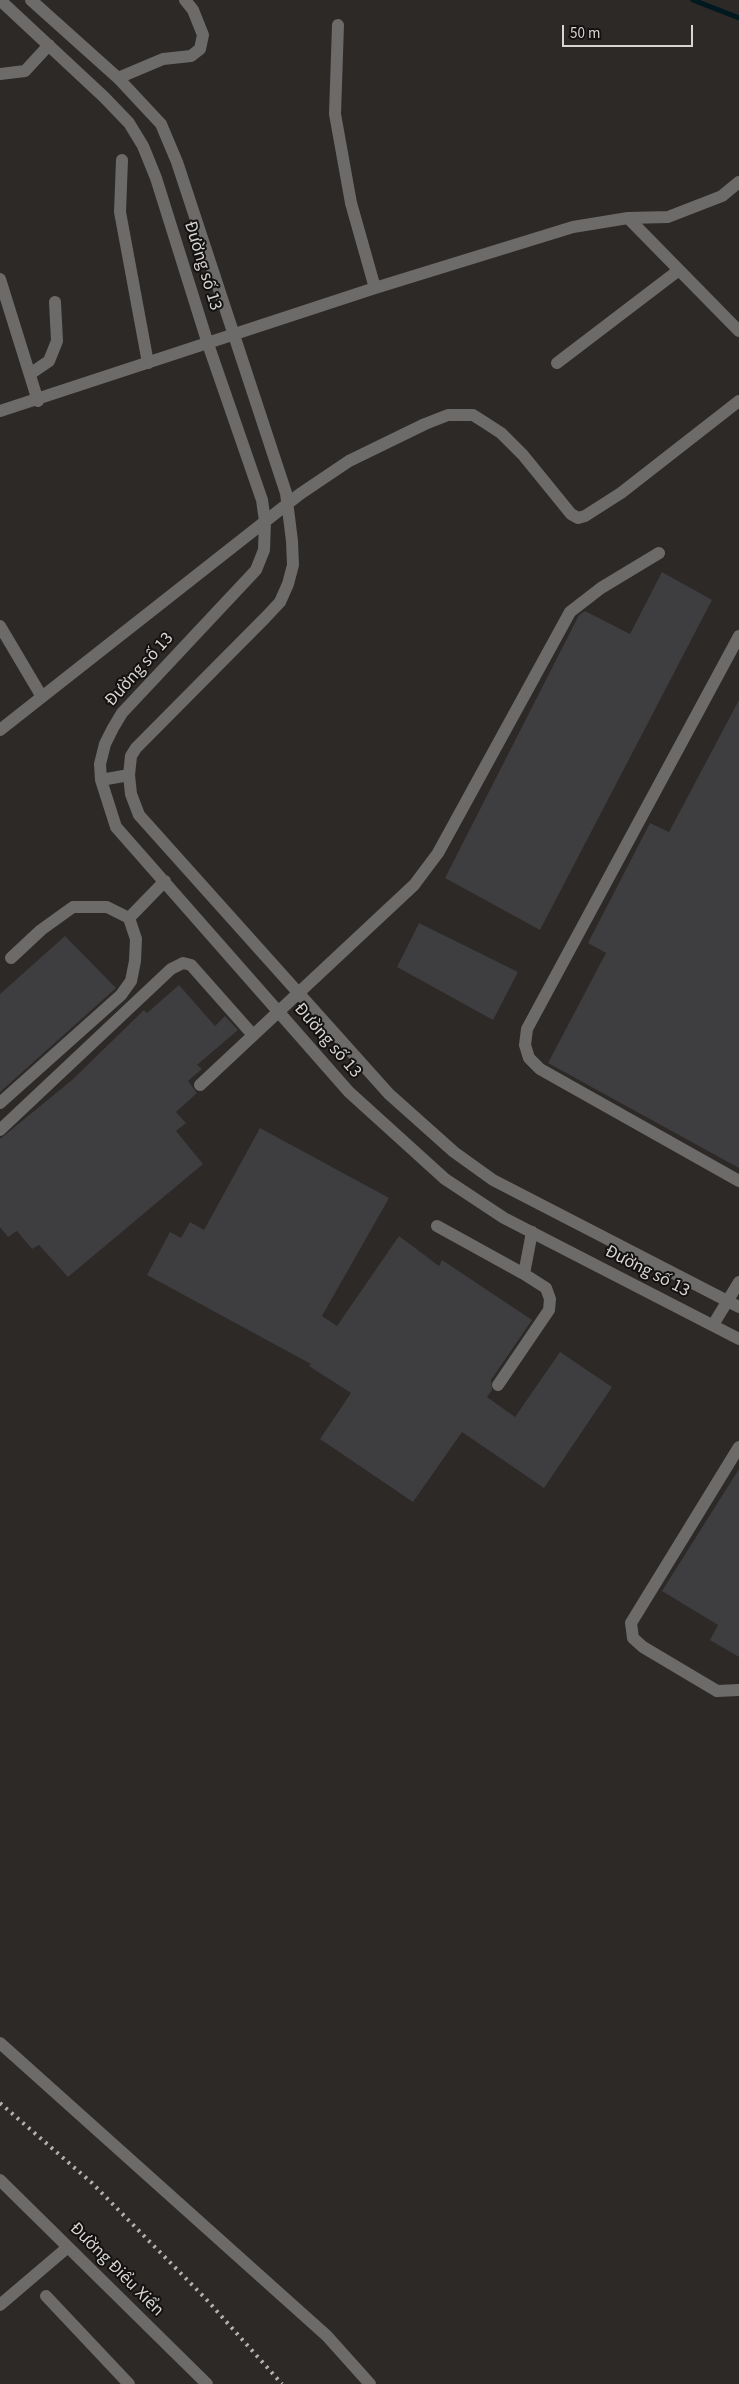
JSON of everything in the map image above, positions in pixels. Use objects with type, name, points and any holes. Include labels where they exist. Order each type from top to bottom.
[{"type":"street","name":"Đường số 13","points":[[0,0],[129,123],[143,146],[156,178],[208,344],[262,500],[265,521],[264,550],[256,570],[122,713],[106,744],[100,764],[100,780],[116,827],[349,1092],[396,1137],[445,1179],[504,1218],[739,1339]]},
{"type":"street","name":"Đường số 13","points":[[32,0],[118,78],[156,118],[169,141],[286,493],[293,565],[288,584],[280,602],[136,748],[131,756],[130,775],[131,794],[139,815],[389,1094],[454,1152],[493,1180],[739,1307]]},
{"type":"street","points":[[118,78],[163,59],[191,56],[200,49],[203,35],[194,10],[185,0]]},
{"type":"street","points":[[338,25],[335,114],[351,203],[375,288]]},
{"type":"street","points":[[0,74],[25,71],[49,45]]},
{"type":"street","points":[[122,160],[120,212],[148,363]]},
{"type":"street","points":[[0,412],[375,288],[573,227],[628,218],[668,217],[722,196],[739,182]]},
{"type":"street","points":[[628,218],[739,331]]},
{"type":"street","points":[[557,364],[679,270]]},
{"type":"street","points":[[0,279],[38,400]]},
{"type":"street","points":[[30,374],[48,361],[57,341],[55,302]]},
{"type":"street","points":[[0,730],[287,504],[349,461],[425,424],[448,415],[472,415],[501,432],[523,455],[571,514],[578,518],[585,516],[621,493],[739,401]]},
{"type":"street","points":[[200,1085],[414,885],[438,854],[570,612],[600,588],[659,553]]},
{"type":"street","points":[[0,626],[42,697]]},
{"type":"street","points":[[739,636],[527,1029],[525,1045],[529,1058],[540,1069],[739,1181]]},
{"type":"street","points":[[100,780],[130,775]]},
{"type":"street","points":[[129,918],[165,881]]},
{"type":"street","points":[[0,1103],[121,995],[131,981],[135,961],[136,939],[129,918],[107,907],[73,907],[41,930],[11,958]]},
{"type":"street","points":[[0,1130],[171,969],[183,963],[191,965],[253,1035]]},
{"type":"street","points":[[437,1226],[546,1288],[550,1299],[549,1310],[498,1385]]},
{"type":"street","points":[[524,1274],[532,1232]]},
{"type":"street","points":[[713,1325],[739,1282]]},
{"type":"street","points":[[739,1447],[631,1623],[633,1638],[643,1648],[717,1691],[739,1690]]},
{"type":"street","points":[[0,2043],[327,2336],[370,2384]]},
{"type":"street","name":"Đường Điểu Xiển","points":[[0,2180],[207,2384]]},
{"type":"street","points":[[0,2305],[68,2247]]},
{"type":"street","points":[[46,2296],[130,2384]]},
{"type":"building","points":[[662,572],[712,600],[540,930],[445,878],[579,615],[585,611],[630,634]]},
{"type":"building","points":[[739,700],[739,1168],[548,1063],[606,953],[588,943],[650,823],[669,832]]},
{"type":"building","points":[[419,923],[518,972],[493,1020],[397,967]]},
{"type":"building","points":[[65,936],[116,988],[0,1092],[0,994]]},
{"type":"building","points":[[179,985],[215,1026],[225,1016],[238,1030],[197,1065],[202,1069],[188,1081],[197,1093],[176,1112],[186,1123],[176,1131],[203,1164],[68,1277],[39,1245],[32,1249],[17,1231],[8,1237],[0,1227],[0,1139],[72,1080],[144,1010],[147,1013]]},
{"type":"building","points":[[260,1128],[389,1198],[322,1316],[337,1326],[399,1236],[439,1266],[442,1260],[532,1320],[491,1380],[492,1390],[487,1397],[515,1417],[560,1352],[612,1387],[544,1488],[462,1432],[413,1502],[320,1439],[351,1393],[309,1366],[311,1364],[147,1275],[170,1232],[181,1238],[190,1222],[204,1230]]},
{"type":"building","points":[[739,1469],[739,1657],[710,1640],[718,1625],[662,1591]]},
{"type":"waterway","points":[[693,0],[739,18]]},
{"type":"railway","points":[[0,2103],[92,2183],[206,2299],[282,2384]]}]
